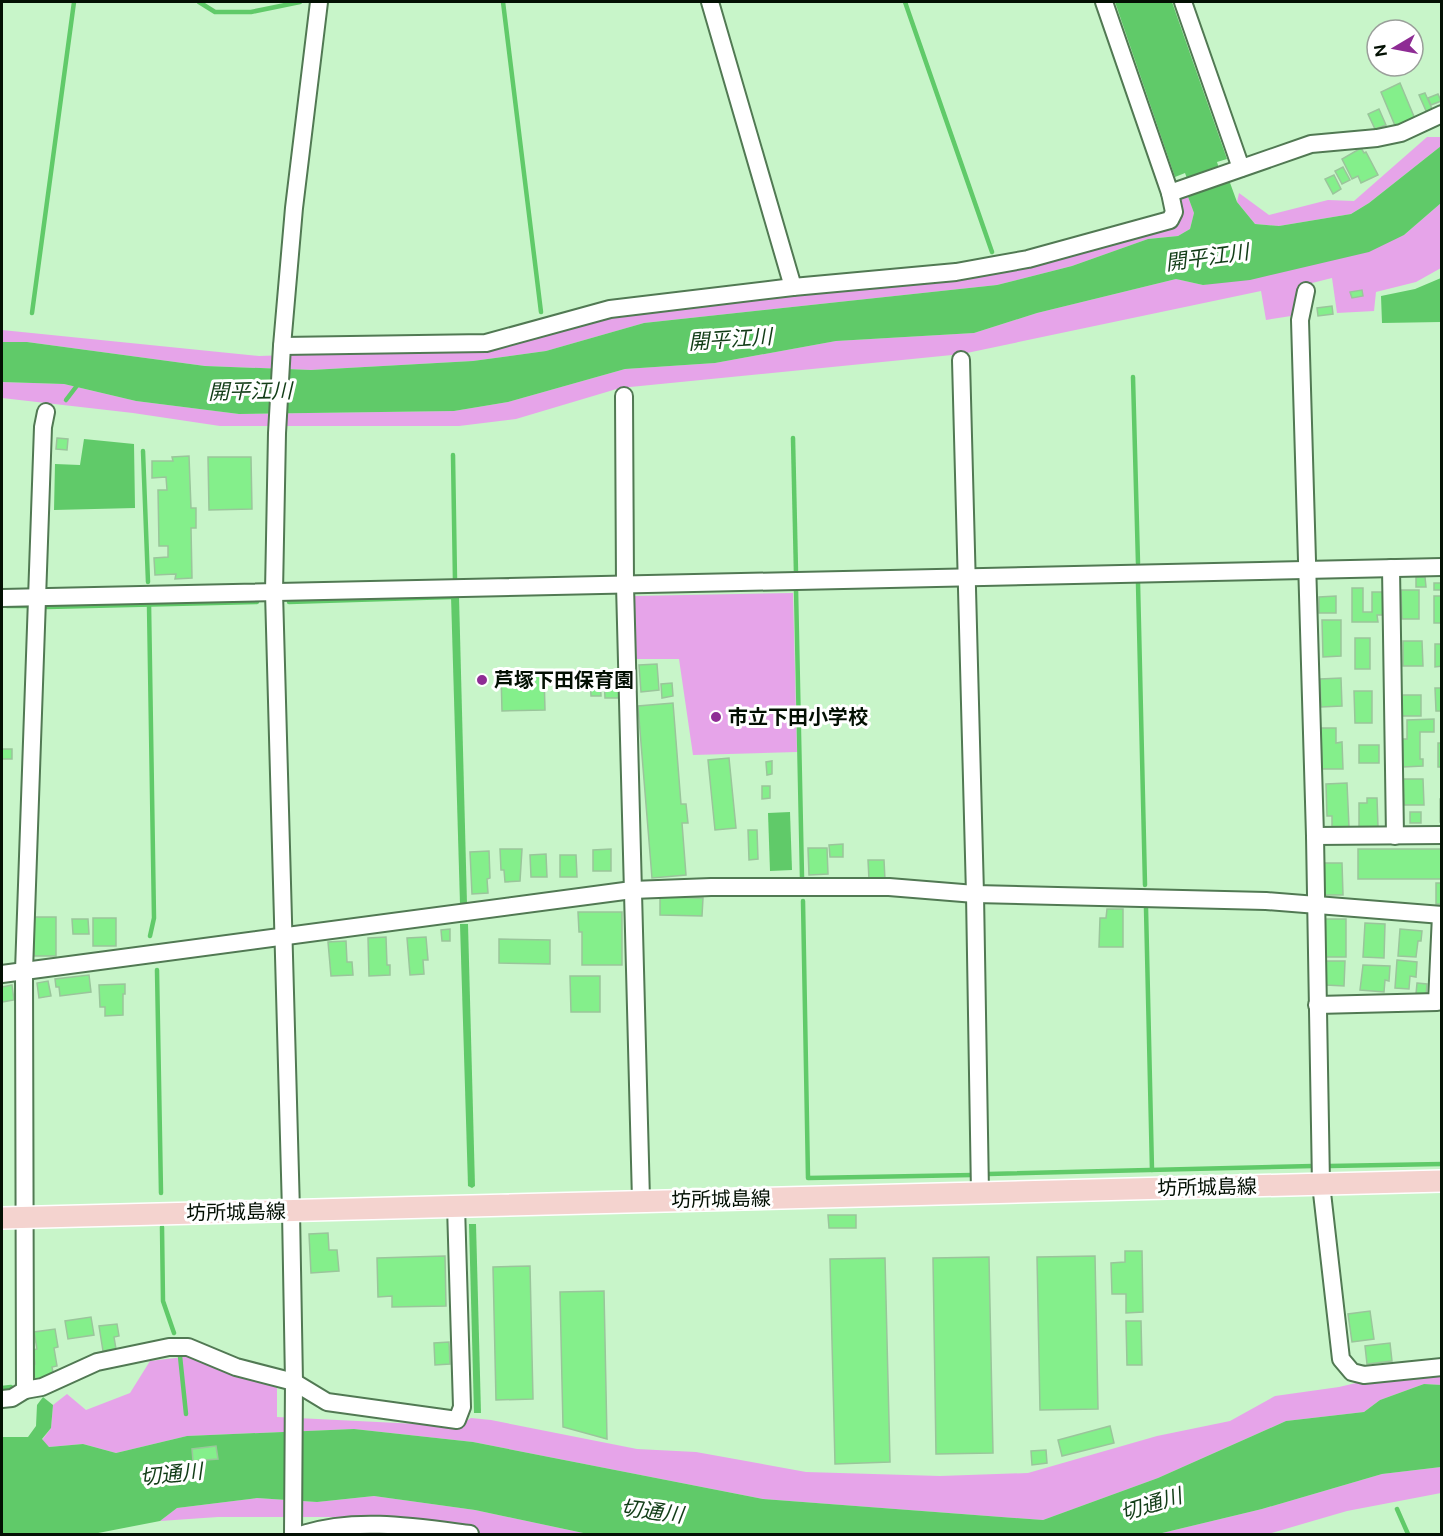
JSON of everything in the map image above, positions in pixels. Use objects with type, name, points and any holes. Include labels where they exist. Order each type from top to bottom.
[{"type":"main road","name":"坊所城島線","points":[[2,1218],[1442,1181]]},
{"type":"street","points":[[319,2],[294,208],[282,350],[277,427],[274,592],[291,1211],[296,1530],[367,1526],[414,1527],[470,1534]]},
{"type":"street","points":[[710,2],[792,287]]},
{"type":"street","points":[[282,350],[486,343],[610,309],[792,287],[956,272],[1028,259],[1170,220],[1174,212],[1174,192],[1104,2]]},
{"type":"street","points":[[1183,2],[1237,170]]},
{"type":"street","points":[[1174,192],[1311,144],[1377,138],[1401,133],[1442,114]]},
{"type":"street","points":[[1306,291],[1300,320],[1315,836],[1321,1184],[1341,1359],[1352,1372],[1364,1375],[1442,1367]]},
{"type":"street","points":[[961,360],[975,894],[980,1193]]},
{"type":"street","points":[[624,396],[625,585],[641,1200]]},
{"type":"street","points":[[25,1390],[24,971],[43,428],[46,412]]},
{"type":"street","points":[[2,598],[1442,567]]},
{"type":"street","points":[[1391,568],[1395,836]]},
{"type":"street","points":[[1315,836],[1442,835]]},
{"type":"street","points":[[2,974],[632,890],[711,887],[889,887],[975,894],[1152,897],[1315,904],[1441,915],[1437,1002],[1317,1005]]},
{"type":"street","points":[[2,1399],[12,1398],[25,1390],[42,1387],[97,1362],[169,1347],[188,1347],[237,1367],[294,1382],[327,1402],[457,1420],[462,1407],[456,1206]]},
{"type":"shaded area","points":[[1427,137],[1441,137],[1441,146],[1369,203],[1351,214],[1279,226],[1255,224],[1237,202],[1239,193],[1269,215],[1328,200],[1354,201]]},
{"type":"shaded area","points":[[1187,194],[1194,213],[1190,229],[1178,236],[1148,239],[1072,266],[997,285],[644,323],[546,351],[473,361],[311,370],[205,366],[27,342],[2,342],[2,330],[259,356],[489,348],[622,313],[999,272],[1179,225],[1181,200]]},
{"type":"shaded area","points":[[1441,203],[1441,268],[1416,282],[1376,292],[1374,311],[1337,313],[1332,278],[1300,286],[1291,316],[1266,320],[1261,291],[962,354],[620,388],[516,419],[459,426],[220,426],[133,413],[2,398],[2,382],[64,384],[136,401],[239,414],[454,411],[508,402],[625,369],[715,363],[836,341],[974,333],[1037,313],[1176,279],[1203,285],[1404,235]]},
{"type":"shaded area","points":[[793,593],[797,752],[693,755],[679,659],[635,659],[633,596]]},
{"type":"shaded area","points":[[192,1356],[277,1388],[277,1417],[458,1426],[471,1418],[637,1449],[696,1452],[806,1472],[940,1476],[1028,1473],[1157,1436],[1230,1421],[1275,1396],[1339,1387],[1382,1377],[1442,1372],[1441,1385],[1424,1384],[1380,1400],[1364,1412],[1286,1421],[1158,1478],[1043,1520],[763,1499],[473,1442],[354,1429],[187,1436],[116,1453],[83,1444],[49,1447],[42,1440],[51,1428],[53,1405],[67,1394],[86,1410],[130,1393],[150,1361]]},
{"type":"shaded area","points":[[1441,1467],[1441,1493],[1347,1511],[1268,1534],[1158,1534],[1262,1509],[1382,1474]]},
{"type":"shaded area","points":[[374,1496],[475,1510],[588,1534],[418,1534],[395,1517],[218,1517],[160,1521],[177,1508],[257,1498],[317,1502]]},
{"type":"water","name":"開平江川","points":[[1115,2],[1172,2],[1227,159],[1217,162],[1223,181],[1229,180],[1237,202],[1255,224],[1279,226],[1351,214],[1369,203],[1441,146],[1441,203],[1404,235],[1369,252],[1250,280],[1203,285],[1176,279],[1037,313],[974,333],[836,341],[715,363],[625,369],[508,402],[454,411],[239,414],[136,401],[64,384],[2,382],[2,342],[27,342],[205,366],[311,370],[473,361],[546,351],[644,323],[997,285],[1072,266],[1148,239],[1178,236],[1190,229],[1194,213],[1187,194],[1192,192],[1185,173],[1175,177]]},
{"type":"water","points":[[1441,278],[1441,322],[1382,323],[1381,296],[1415,289]]},
{"type":"water","points":[[84,439],[134,444],[135,508],[54,510],[55,464],[80,465]]},
{"type":"water","points":[[451,596],[459,596],[467,904],[460,904]]},
{"type":"water","points":[[790,812],[792,870],[770,871],[768,813]]},
{"type":"water","points":[[460,924],[468,924],[475,1186],[472,1188],[468,1186]]},
{"type":"water","points":[[469,1224],[476,1224],[481,1413],[474,1413]]},
{"type":"water","name":"切通川","points":[[1424,1384],[1442,1385],[1441,1467],[1382,1474],[1262,1509],[1158,1534],[588,1534],[475,1510],[374,1496],[317,1502],[257,1498],[177,1508],[160,1521],[93,1534],[2,1534],[2,1437],[28,1437],[36,1426],[37,1405],[43,1397],[53,1405],[51,1428],[42,1439],[49,1447],[83,1444],[116,1453],[187,1436],[354,1429],[473,1442],[763,1499],[1043,1520],[1158,1478],[1286,1421],[1364,1412],[1380,1400]]},
{"type":"building","points":[[1400,83],[1415,119],[1396,128],[1381,92]]},
{"type":"building","points":[[1425,93],[1433,111],[1427,113],[1419,95]]},
{"type":"building","points":[[1438,94],[1441,101],[1431,105],[1428,98]]},
{"type":"building","points":[[1379,109],[1386,125],[1375,129],[1368,114]]},
{"type":"building","points":[[1361,148],[1364,153],[1366,152],[1378,175],[1361,183],[1358,176],[1352,179],[1342,159]]},
{"type":"building","points":[[1343,167],[1350,180],[1342,184],[1335,171]]},
{"type":"building","points":[[1334,175],[1341,189],[1333,194],[1325,179]]},
{"type":"building","points":[[1362,290],[1363,296],[1352,298],[1350,292]]},
{"type":"building","points":[[1332,306],[1333,314],[1318,316],[1317,308]]},
{"type":"building","points":[[57,438],[68,439],[67,450],[56,449]]},
{"type":"building","points":[[189,456],[191,508],[196,508],[196,528],[191,528],[192,578],[175,579],[176,574],[155,575],[154,558],[168,557],[168,546],[159,546],[158,490],[167,490],[166,477],[152,478],[152,461],[173,461],[172,457]]},
{"type":"building","points":[[208,457],[251,457],[252,509],[209,510]]},
{"type":"building","points":[[1416,577],[1425,577],[1426,587],[1416,587]]},
{"type":"building","points":[[1434,583],[1442,583],[1442,590],[1434,590]]},
{"type":"building","points":[[1352,588],[1363,588],[1363,612],[1372,612],[1372,592],[1383,592],[1384,615],[1377,615],[1378,622],[1352,622]]},
{"type":"building","points":[[1401,590],[1419,590],[1419,619],[1402,619]]},
{"type":"building","points":[[1336,596],[1336,613],[1319,613],[1319,597]]},
{"type":"building","points":[[1434,596],[1442,596],[1442,623],[1434,623]]},
{"type":"building","points":[[1322,620],[1341,620],[1341,656],[1323,657]]},
{"type":"building","points":[[1355,638],[1370,638],[1370,669],[1355,669]]},
{"type":"building","points":[[1403,641],[1422,641],[1423,666],[1403,666]]},
{"type":"building","points":[[1435,644],[1442,644],[1442,666],[1435,667]]},
{"type":"building","points":[[657,664],[659,690],[641,692],[639,665]]},
{"type":"building","points":[[544,673],[545,710],[502,711],[501,674]]},
{"type":"building","points":[[600,676],[601,696],[591,696],[590,677]]},
{"type":"building","points":[[618,676],[620,698],[605,698],[604,677]]},
{"type":"building","points":[[1341,678],[1342,706],[1321,707],[1320,679]]},
{"type":"building","points":[[672,683],[673,696],[662,698],[661,684]]},
{"type":"building","points":[[1435,688],[1442,688],[1442,711],[1436,711]]},
{"type":"building","points":[[1354,691],[1372,691],[1372,723],[1355,723]]},
{"type":"building","points":[[1402,695],[1421,695],[1421,716],[1402,716]]},
{"type":"building","points":[[673,703],[681,804],[686,804],[688,823],[682,823],[686,875],[652,878],[638,706]]},
{"type":"building","points":[[1434,719],[1434,732],[1420,732],[1420,759],[1423,759],[1423,766],[1403,767],[1402,739],[1407,739],[1407,720]]},
{"type":"building","points":[[1321,728],[1336,728],[1336,743],[1342,742],[1343,769],[1322,769]]},
{"type":"building","points":[[1438,743],[1442,743],[1442,767],[1438,767]]},
{"type":"building","points":[[1359,745],[1379,745],[1379,763],[1359,763]]},
{"type":"building","points":[[2,749],[12,749],[12,759],[2,759]]},
{"type":"building","points":[[729,758],[736,828],[715,830],[708,760]]},
{"type":"building","points":[[772,761],[772,774],[767,775],[766,762]]},
{"type":"building","points":[[1403,779],[1423,779],[1424,805],[1404,805]]},
{"type":"building","points":[[1347,783],[1349,827],[1332,828],[1332,816],[1327,816],[1326,784]]},
{"type":"building","points":[[762,786],[770,786],[770,798],[762,799]]},
{"type":"building","points":[[1367,798],[1377,798],[1378,827],[1359,827],[1359,803],[1367,803]]},
{"type":"building","points":[[1440,799],[1442,799],[1442,822],[1440,822]]},
{"type":"building","points":[[1410,812],[1421,812],[1421,823],[1410,823]]},
{"type":"building","points":[[748,830],[757,830],[758,859],[749,860]]},
{"type":"building","points":[[843,844],[843,857],[830,857],[829,845]]},
{"type":"building","points":[[808,848],[827,848],[828,874],[809,875]]},
{"type":"building","points":[[500,849],[522,849],[520,881],[505,882],[504,870],[501,870]]},
{"type":"building","points":[[611,849],[611,871],[593,871],[593,850]]},
{"type":"building","points":[[1358,849],[1442,849],[1442,879],[1358,879]]},
{"type":"building","points":[[489,851],[488,893],[472,894],[470,852]]},
{"type":"building","points":[[546,854],[547,877],[531,877],[530,855]]},
{"type":"building","points":[[560,855],[576,855],[577,877],[560,877]]},
{"type":"building","points":[[868,860],[884,860],[885,880],[869,880]]},
{"type":"building","points":[[1321,863],[1342,863],[1343,895],[1322,895]]},
{"type":"building","points":[[1436,883],[1442,883],[1442,904],[1436,904]]},
{"type":"building","points":[[660,897],[703,898],[702,916],[660,915]]},
{"type":"building","points":[[1107,909],[1123,909],[1123,947],[1099,947],[1100,918],[1106,918]]},
{"type":"building","points":[[578,912],[622,912],[622,965],[582,965],[582,932],[579,932]]},
{"type":"building","points":[[34,917],[56,917],[56,956],[34,956]]},
{"type":"building","points":[[93,918],[116,918],[116,946],[93,946]]},
{"type":"building","points":[[72,919],[88,919],[89,934],[73,934]]},
{"type":"building","points":[[1324,919],[1346,919],[1346,957],[1324,957]]},
{"type":"building","points":[[1365,923],[1385,924],[1384,958],[1363,957]]},
{"type":"building","points":[[450,929],[450,941],[442,941],[441,930]]},
{"type":"building","points":[[1400,929],[1422,931],[1416,957],[1398,956]]},
{"type":"building","points":[[386,937],[387,965],[390,965],[390,975],[369,976],[368,938]]},
{"type":"building","points":[[426,937],[428,960],[423,960],[424,974],[410,975],[407,938]]},
{"type":"building","points":[[499,939],[550,940],[550,964],[499,963]]},
{"type":"building","points":[[346,941],[347,962],[352,962],[353,975],[331,976],[328,942]]},
{"type":"building","points":[[1397,960],[1417,962],[1416,977],[1410,976],[1409,989],[1395,988]]},
{"type":"building","points":[[1326,961],[1345,961],[1344,986],[1326,985]]},
{"type":"building","points":[[1363,965],[1390,966],[1389,981],[1385,980],[1384,992],[1360,990]]},
{"type":"building","points":[[89,975],[91,992],[60,996],[55,979]]},
{"type":"building","points":[[570,976],[600,976],[600,1012],[571,1012]]},
{"type":"building","points":[[48,981],[51,996],[39,998],[37,983]]},
{"type":"building","points":[[1417,983],[1427,984],[1426,995],[1416,994]]},
{"type":"building","points":[[125,984],[123,1015],[105,1016],[105,1007],[100,1007],[99,985]]},
{"type":"building","points":[[12,985],[14,1000],[2,1002],[2,987]]},
{"type":"building","points":[[828,1215],[856,1215],[856,1228],[829,1228]]},
{"type":"building","points":[[328,1233],[329,1250],[337,1250],[339,1271],[311,1273],[309,1234]]},
{"type":"building","points":[[1125,1251],[1142,1251],[1143,1312],[1126,1313],[1126,1294],[1112,1294],[1111,1263],[1125,1262]]},
{"type":"building","points":[[445,1256],[446,1306],[392,1307],[392,1296],[378,1297],[377,1258]]},
{"type":"building","points":[[1095,1256],[1098,1409],[1040,1410],[1037,1257]]},
{"type":"building","points":[[989,1257],[993,1453],[936,1454],[933,1258]]},
{"type":"building","points":[[885,1258],[890,1462],[835,1464],[830,1259]]},
{"type":"building","points":[[530,1266],[533,1399],[496,1400],[493,1267]]},
{"type":"building","points":[[604,1291],[607,1439],[563,1427],[560,1292]]},
{"type":"building","points":[[1370,1311],[1374,1339],[1352,1342],[1348,1314]]},
{"type":"building","points":[[91,1317],[94,1335],[68,1339],[65,1321]]},
{"type":"building","points":[[1126,1321],[1141,1321],[1142,1365],[1127,1365]]},
{"type":"building","points":[[117,1324],[119,1336],[114,1337],[116,1349],[103,1351],[99,1326]]},
{"type":"building","points":[[55,1329],[58,1347],[54,1348],[57,1366],[52,1367],[54,1377],[35,1380],[32,1365],[35,1364],[33,1350],[37,1349],[34,1332]]},
{"type":"building","points":[[449,1342],[450,1364],[435,1365],[434,1343]]},
{"type":"building","points":[[1390,1343],[1392,1361],[1367,1364],[1365,1346]]},
{"type":"building","points":[[1110,1426],[1114,1443],[1062,1456],[1058,1440]]},
{"type":"building","points":[[216,1446],[218,1459],[193,1461],[192,1449]]},
{"type":"building","points":[[1046,1450],[1047,1463],[1032,1465],[1031,1451]]},
{"type":"waterway","points":[[32,313],[74,2]]},
{"type":"waterway","points":[[199,2],[215,12],[251,12],[300,2]]},
{"type":"waterway","points":[[503,2],[541,312]]},
{"type":"waterway","points":[[905,2],[992,252]]},
{"type":"waterway","points":[[1133,377],[1138,563]]},
{"type":"waterway","points":[[66,400],[79,383]]},
{"type":"waterway","points":[[793,438],[796,573]]},
{"type":"waterway","points":[[143,451],[148,582]]},
{"type":"waterway","points":[[453,455],[455,581]]},
{"type":"waterway","points":[[1138,583],[1145,885]]},
{"type":"waterway","points":[[796,589],[802,877]]},
{"type":"waterway","points":[[289,602],[451,597]]},
{"type":"waterway","points":[[47,607],[257,602]]},
{"type":"waterway","points":[[149,604],[154,918],[150,936]]},
{"type":"waterway","points":[[7,606],[28,606]]},
{"type":"waterway","points":[[803,901],[808,1178],[973,1175]]},
{"type":"waterway","points":[[1146,908],[1152,1170]]},
{"type":"waterway","points":[[157,970],[161,1193]]},
{"type":"waterway","points":[[1329,1166],[1442,1164]]},
{"type":"waterway","points":[[988,1174],[1313,1166]]},
{"type":"waterway","points":[[162,1227],[163,1301],[174,1333]]},
{"type":"waterway","points":[[180,1356],[186,1414]]},
{"type":"waterway","points":[[2,1388],[11,1387]]},
{"type":"waterway","points":[[1397,1509],[1408,1534]]},
{"type":"place","name":"芦塚下田保育園","points":[[482,680]]},
{"type":"place","name":"市立下田小学校","points":[[716,717]]}]
